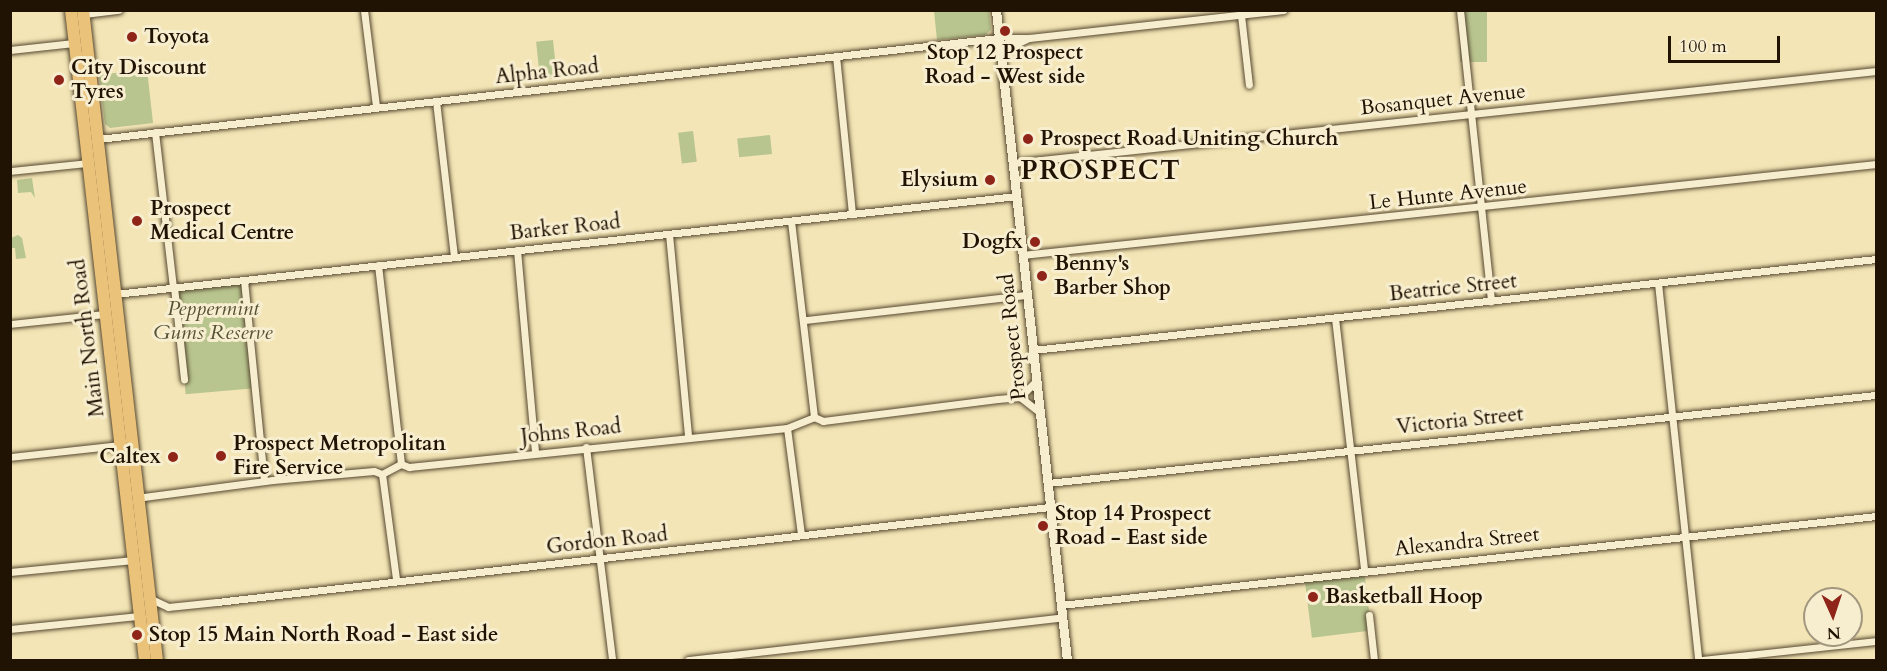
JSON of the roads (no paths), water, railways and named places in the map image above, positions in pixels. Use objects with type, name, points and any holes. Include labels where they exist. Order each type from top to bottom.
[{"type":"highway","name":"Main North Road","points":[[71,10],[81,42],[92,139],[115,294],[132,498],[150,597],[146,617],[145,660]]},
{"type":"highway","name":"Main North Road","points":[[81,42],[84,12]]},
{"type":"highway","name":"Main North Road","points":[[92,139],[88,163],[105,314],[126,445]]},
{"type":"highway","name":"Main North Road","points":[[132,498],[133,560],[146,617]]},
{"type":"highway","points":[[146,617],[154,635],[157,660]]},
{"type":"main road","name":"Prospect Road","points":[[996,10],[1067,660]]},
{"type":"street","points":[[84,12],[119,10]]},
{"type":"street","points":[[364,10],[376,107]]},
{"type":"street","points":[[1460,10],[1491,301]]},
{"type":"street","points":[[1001,51],[1029,38],[1282,11]]},
{"type":"street","points":[[1241,15],[1249,86]]},
{"type":"street","name":"Alpha Road","points":[[92,139],[836,56],[999,35],[1008,38],[1029,38]]},
{"type":"street","points":[[10,50],[81,42]]},
{"type":"street","points":[[836,56],[852,214]]},
{"type":"street","name":"Bosanquet Avenue","points":[[1013,163],[1876,71]]},
{"type":"street","points":[[436,101],[454,257]]},
{"type":"street","points":[[155,132],[184,379]]},
{"type":"street","points":[[10,171],[88,163]]},
{"type":"street","name":"Le Hunte Avenue","points":[[1023,255],[1481,208],[1876,164]]},
{"type":"street","name":"Barker Road","points":[[115,294],[1017,196]]},
{"type":"street","points":[[791,220],[806,320],[814,417]]},
{"type":"street","points":[[669,234],[688,435]]},
{"type":"street","points":[[517,250],[535,452]]},
{"type":"street","name":"Beatrice Street","points":[[1033,350],[1876,259]]},
{"type":"street","points":[[132,498],[264,481],[374,471],[382,474],[400,464],[378,265]]},
{"type":"street","points":[[244,280],[264,481]]},
{"type":"street","points":[[1658,283],[1700,660],[1876,641]]},
{"type":"street","points":[[806,320],[1027,295]]},
{"type":"street","points":[[10,324],[105,314]]},
{"type":"street","points":[[1335,318],[1364,570]]},
{"type":"street","points":[[1036,381],[1020,397],[1039,412]]},
{"type":"street","name":"Victoria Street","points":[[1048,483],[1876,394]]},
{"type":"street","name":"Johns Road","points":[[400,464],[409,467],[688,435],[787,428],[814,417],[823,421],[1020,397]]},
{"type":"street","points":[[787,428],[801,534]]},
{"type":"street","points":[[10,458],[126,445]]},
{"type":"street","points":[[586,447],[612,660]]},
{"type":"street","points":[[382,474],[396,579]]},
{"type":"street","name":"Gordon Road","points":[[146,617],[168,607],[396,579],[600,559],[1050,507]]},
{"type":"street","name":"Alexandra Street","points":[[1061,605],[1364,570],[1876,516]]},
{"type":"street","points":[[10,572],[133,560]]},
{"type":"street","points":[[150,597],[168,607]]},
{"type":"street","points":[[1369,615],[1374,660]]},
{"type":"street","points":[[10,629],[146,617]]},
{"type":"street","points":[[688,660],[1063,617]]},
{"type":"place","name":"Stop 12 Prospect Road - West side","points":[[1005,31]]},
{"type":"place","name":"Toyota","points":[[132,37]]},
{"type":"place","name":"City Discount Tyres","points":[[59,80]]},
{"type":"place","name":"Prospect Road Uniting Church","points":[[1028,139]]},
{"type":"place","name":"Elysium","points":[[990,180]]},
{"type":"place","name":"Prospect Medical Centre","points":[[137,221]]},
{"type":"place","name":"Dogfx","points":[[1035,242]]},
{"type":"place","name":"Benny's Barber Shop","points":[[1042,276]]},
{"type":"place","name":"Prospect Metropolitan Fire Service","points":[[221,456]]},
{"type":"place","name":"Caltex","points":[[173,457]]},
{"type":"place","name":"Stop 14 Prospect Road - East side","points":[[1043,526]]},
{"type":"place","name":"Basketball Hoop","points":[[1313,597]]},
{"type":"place","name":"Stop 15 Main North Road - East side","points":[[137,635]]},
{"type":"district","name":"PROSPECT","points":[[1101,171]]},
{"type":"park label","name":"Peppermint Gums Reserve","points":[[213,321]]}]
